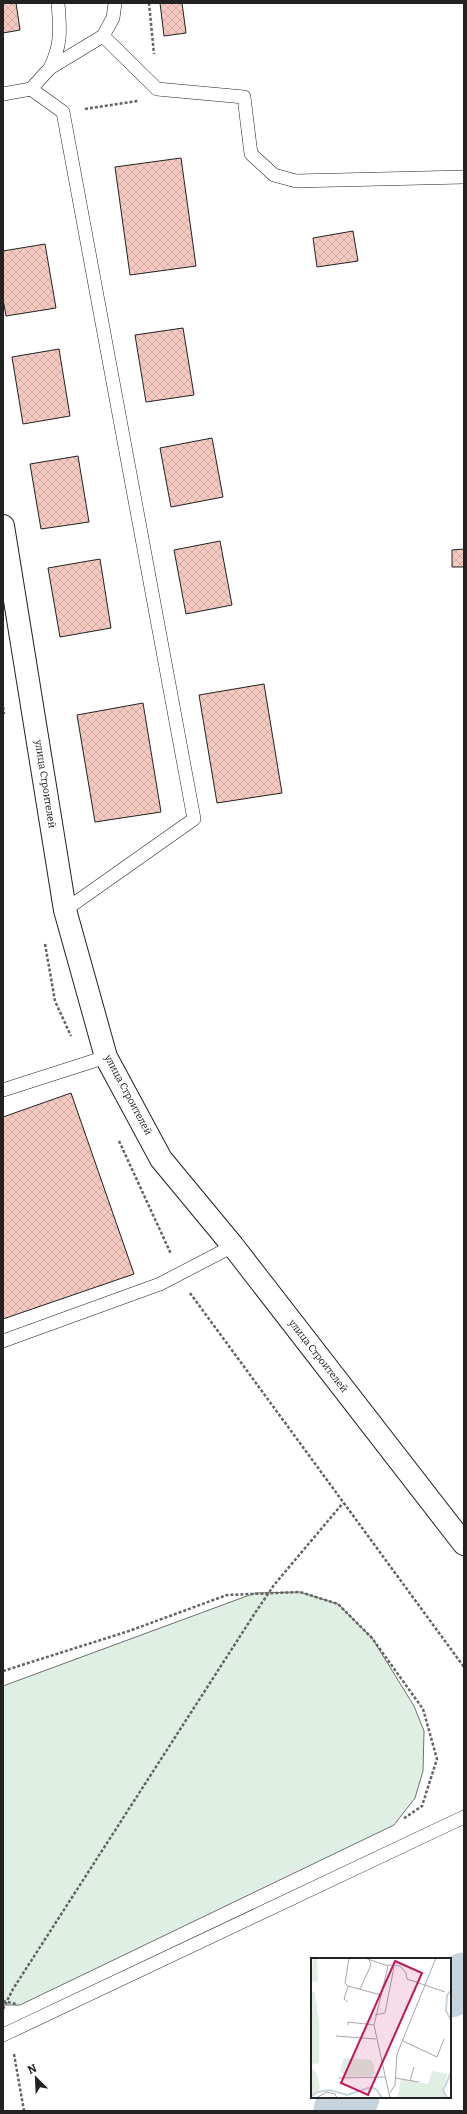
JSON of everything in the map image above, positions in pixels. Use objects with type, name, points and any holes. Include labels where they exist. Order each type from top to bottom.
[{"type":"street","name":"улица Строителей","points":[[3,526],[8,586],[65,910],[106,1057],[161,1159],[233,1246],[464,1544]]},
{"type":"lane","points":[[50,68],[61,34],[58,3]]},
{"type":"lane","points":[[3,94],[31,89],[50,68],[103,36],[113,18],[115,3]]},
{"type":"lane","points":[[103,36],[157,89],[244,97],[251,154],[274,175],[296,181],[464,177]]},
{"type":"lane","points":[[31,89],[63,112],[194,819],[65,910]]},
{"type":"lane","points":[[3,1090],[106,1057]]},
{"type":"lane","points":[[3,1341],[160,1284],[233,1246]]},
{"type":"lane","points":[[7,2033],[464,1816]]},
{"type":"path","points":[[63,112],[156,98],[157,89],[149,3]]},
{"type":"path","points":[[3,2010],[13,1989],[269,1594],[343,1503]]},
{"type":"path","points":[[3,1671],[129,1631],[228,1595],[300,1592],[338,1604],[372,1638],[423,1709],[437,1759],[422,1806],[397,1824]]},
{"type":"path","points":[[3,2001],[20,2005]]},
{"type":"path","points":[[7,2033],[24,2111]]},
{"type":"green space","points":[[300,1592],[338,1604],[372,1638],[414,1706],[424,1731],[423,1771],[415,1798],[394,1825],[20,2005],[3,2005],[3,1686],[255,1593]]},
{"type":"building","points":[[3,3],[16,3],[20,30],[3,33]]},
{"type":"building","points":[[160,3],[182,3],[186,33],[164,36]]},
{"type":"building","points":[[181,158],[196,266],[130,275],[115,167]]},
{"type":"building","points":[[353,231],[358,261],[317,267],[313,238]]},
{"type":"building","points":[[45,244],[56,308],[6,316],[3,299],[3,251]]},
{"type":"building","points":[[183,328],[194,395],[146,402],[135,335]]},
{"type":"building","points":[[59,349],[70,416],[23,424],[12,357]]},
{"type":"building","points":[[212,438],[223,497],[171,507],[160,448]]},
{"type":"building","points":[[78,456],[89,522],[41,529],[30,464]]},
{"type":"building","points":[[220,541],[232,605],[186,614],[174,550]]},
{"type":"building","points":[[464,549],[464,567],[452,567],[452,550]]},
{"type":"building","points":[[100,559],[111,628],[60,637],[48,568]]},
{"type":"building","points":[[264,684],[282,793],[217,803],[199,695]]},
{"type":"building","points":[[143,703],[161,812],[95,822],[77,715]]},
{"type":"building","points":[[71,1093],[134,1274],[3,1319],[3,1117]]},
{"type":"waterway","points":[[451,1990],[464,1979]]},
{"type":"waterway","points":[[340,2111],[352,2098]]}]
